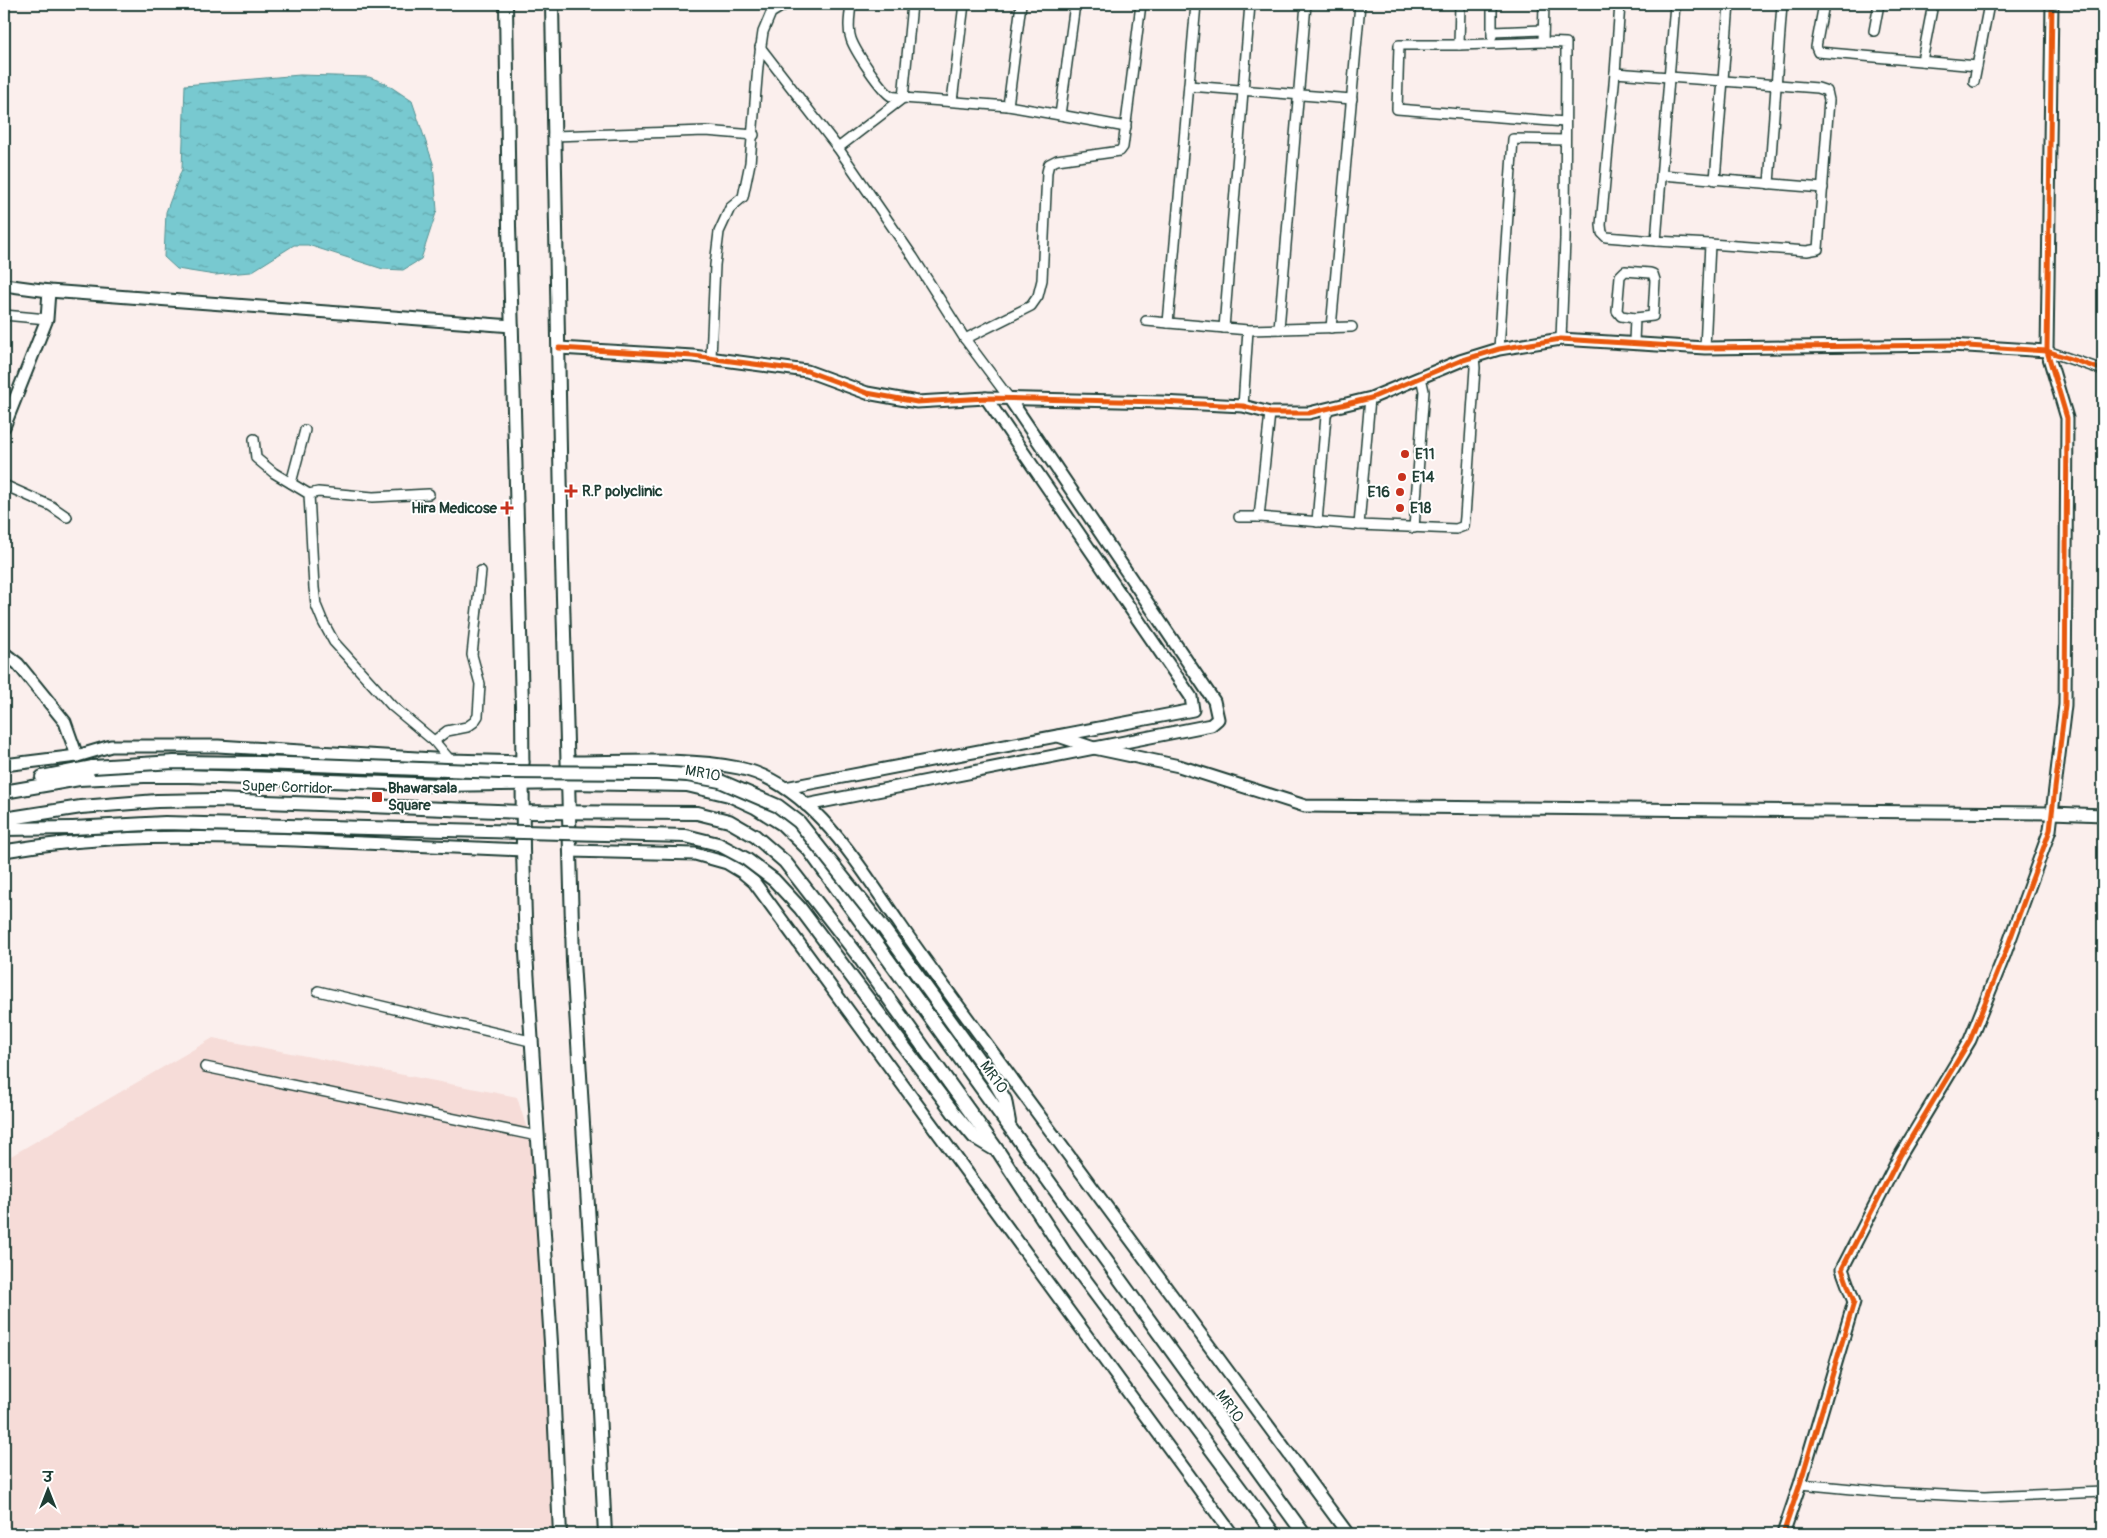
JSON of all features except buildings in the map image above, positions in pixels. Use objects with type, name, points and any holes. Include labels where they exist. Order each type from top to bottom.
[{"type":"main road","points":[[506,4],[524,784],[523,850],[530,1040],[551,1343],[560,1534]]},
{"type":"main road","points":[[552,4],[553,136],[573,961],[593,1288],[605,1534]]},
{"type":"main road","points":[[4,790],[63,772],[93,767],[174,762],[261,763],[500,772],[656,773],[687,775],[720,781],[778,806],[799,822],[884,929],[994,1081],[1005,1100],[1010,1127]]},
{"type":"main road","name":"Super Corridor","points":[[4,790],[79,779],[144,776],[441,785],[568,783]]},
{"type":"main road","name":"MR10","points":[[568,783],[687,785],[729,795],[755,807],[782,824],[809,850],[1304,1534]]},
{"type":"main road","name":"Super Corridor","points":[[4,819],[81,807],[176,800],[569,813]]},
{"type":"main road","points":[[569,813],[697,813],[729,821],[755,836],[785,862],[856,954],[998,1151],[1065,1253],[1274,1534]]},
{"type":"main road","points":[[4,829],[73,828],[165,823],[637,834],[686,836],[718,844],[746,859],[774,880],[800,908],[953,1112],[974,1137],[998,1151]]},
{"type":"street","points":[[711,358],[715,265],[719,232],[730,208],[743,197],[754,135],[754,109],[763,32],[771,14],[786,4]]},
{"type":"street","points":[[851,4],[849,29],[851,38],[859,55],[884,90],[892,96],[1008,106],[1126,127]]},
{"type":"street","points":[[838,148],[903,98],[912,4]]},
{"type":"street","points":[[952,102],[964,4]]},
{"type":"street","points":[[1008,106],[1021,4]]},
{"type":"street","points":[[1060,114],[1075,4]]},
{"type":"street","points":[[964,340],[1031,306],[1038,296],[1042,280],[1047,172],[1049,164],[1057,160],[1120,152],[1123,147],[1141,4]]},
{"type":"street","points":[[1168,323],[1196,4]]},
{"type":"street","points":[[1224,328],[1250,4]]},
{"type":"street","points":[[1278,329],[1306,4]]},
{"type":"street","points":[[1331,328],[1360,4]]},
{"type":"street","points":[[1459,45],[1460,4]]},
{"type":"street","points":[[1492,4],[1492,44]]},
{"type":"street","points":[[1543,42],[1544,4]]},
{"type":"street","points":[[1615,73],[1777,84],[1818,88],[1827,91],[1829,100],[1818,249],[1807,252],[1606,238],[1602,233],[1601,218],[1620,4]]},
{"type":"street","points":[[1656,241],[1675,4]]},
{"type":"street","points":[[1715,180],[1729,4]]},
{"type":"street","points":[[1769,184],[1782,4]]},
{"type":"street","points":[[1824,4],[1816,47],[1818,52],[1977,66]]},
{"type":"street","points":[[1874,31],[1879,4]]},
{"type":"street","points":[[1922,61],[1933,4]]},
{"type":"street","points":[[1974,82],[1989,4]]},
{"type":"street","points":[[1783,1534],[1800,1484],[1854,1302],[1842,1269],[1900,1156],[1970,1040],[2004,956],[2050,830],[2065,705],[2067,418],[2047,351],[2052,4]]},
{"type":"street","points":[[1492,32],[1543,30]]},
{"type":"street","points":[[1561,339],[1564,239],[1566,43],[1399,45],[1397,109],[1565,122]]},
{"type":"street","points":[[760,48],[838,148],[913,257],[964,340],[1009,398],[1214,700],[1218,719],[1211,725],[806,806]]},
{"type":"street","points":[[1189,86],[1352,99]]},
{"type":"street","points":[[553,136],[706,131],[754,135]]},
{"type":"street","points":[[1500,349],[1513,139],[1565,140]]},
{"type":"street","points":[[1662,175],[1823,188]]},
{"type":"street","points":[[1705,348],[1710,244]]},
{"type":"street","points":[[1625,271],[1654,274],[1656,280],[1653,316],[1635,318],[1621,316],[1617,311],[1620,276],[1625,271]]},
{"type":"street","points":[[4,285],[50,291],[512,326]]},
{"type":"street","points":[[4,427],[46,319],[50,291]]},
{"type":"street","points":[[4,315],[46,319]]},
{"type":"street","points":[[1634,342],[1635,318]]},
{"type":"street","points":[[1146,321],[1248,330],[1352,327]]},
{"type":"street","points":[[1243,406],[1248,330]]},
{"type":"street","points":[[559,348],[711,358],[807,371],[867,393],[917,402],[1009,398],[1243,406],[1270,413],[1309,413],[1370,398],[1474,356],[1500,349],[1561,339],[1634,342],[1705,348],[1952,345],[2047,351],[2103,370]]},
{"type":"street","points":[[1240,517],[1456,530],[1464,526],[1475,368],[1474,356]]},
{"type":"street","points":[[1414,528],[1424,390],[1422,376]]},
{"type":"street","points":[[785,788],[1193,710],[1191,697],[986,398]]},
{"type":"street","points":[[1359,525],[1370,398]]},
{"type":"street","points":[[1316,522],[1326,416],[1329,408]]},
{"type":"street","points":[[1259,517],[1270,413]]},
{"type":"street","points":[[291,483],[305,430]]},
{"type":"street","points":[[254,439],[256,458],[309,494],[318,492],[373,497],[428,494]]},
{"type":"street","points":[[4,485],[51,506],[67,517]]},
{"type":"street","points":[[309,494],[314,588],[316,605],[323,622],[334,642],[392,706],[434,741],[450,760]]},
{"type":"street","points":[[434,741],[447,731],[467,727],[478,716],[480,684],[472,655],[481,571]]},
{"type":"street","points":[[4,653],[18,664],[65,722],[77,756]]},
{"type":"street","points":[[1058,736],[1094,748],[1179,766],[1304,806],[2103,815]]},
{"type":"street","points":[[4,765],[77,756],[111,746],[218,746],[450,760],[523,762]]},
{"type":"street","points":[[568,762],[702,763],[740,768],[774,780],[806,806],[852,854],[900,926],[962,1012],[1348,1534]]},
{"type":"street","points":[[4,852],[38,845],[151,836],[523,850]]},
{"type":"street","points":[[570,851],[695,854],[727,863],[754,882],[1232,1534]]},
{"type":"street","points":[[318,991],[530,1040]]},
{"type":"street","points":[[205,1067],[537,1136]]},
{"type":"street","points":[[1800,1484],[1884,1492],[1984,1497],[2103,1492]]},
{"type":"shaded area","points":[[213,1038],[517,1097],[536,1158],[555,1534],[4,1534],[4,1160]]},
{"type":"water","points":[[300,75],[369,77],[385,83],[412,101],[433,163],[437,210],[421,259],[403,270],[383,269],[308,245],[294,245],[251,272],[215,275],[177,269],[164,257],[166,212],[182,169],[185,85]]},
{"type":"cycle path","points":[[1783,1534],[1800,1484],[1854,1302],[1842,1269],[1900,1156],[1970,1040],[2004,956],[2050,830],[2065,705],[2067,418],[2047,351],[2052,4]]},
{"type":"cycle path","points":[[559,348],[693,356],[807,371],[867,393],[917,402],[986,398],[1161,402],[1243,406],[1270,413],[1309,413],[1371,398],[1460,361],[1499,349],[1561,339],[1705,348],[1951,345],[2047,351],[2103,370]]},
{"type":"place","name":"E11","points":[[1405,454]]},
{"type":"place","name":"E14","points":[[1402,477]]},
{"type":"place","name":"R.P polyclinic","points":[[571,491]]},
{"type":"place","name":"E16","points":[[1400,492]]},
{"type":"place","name":"Hira Medicose","points":[[507,508]]},
{"type":"place","name":"E18","points":[[1400,508]]},
{"type":"place","name":"Bhawarsala Square","points":[[377,797]]}]
